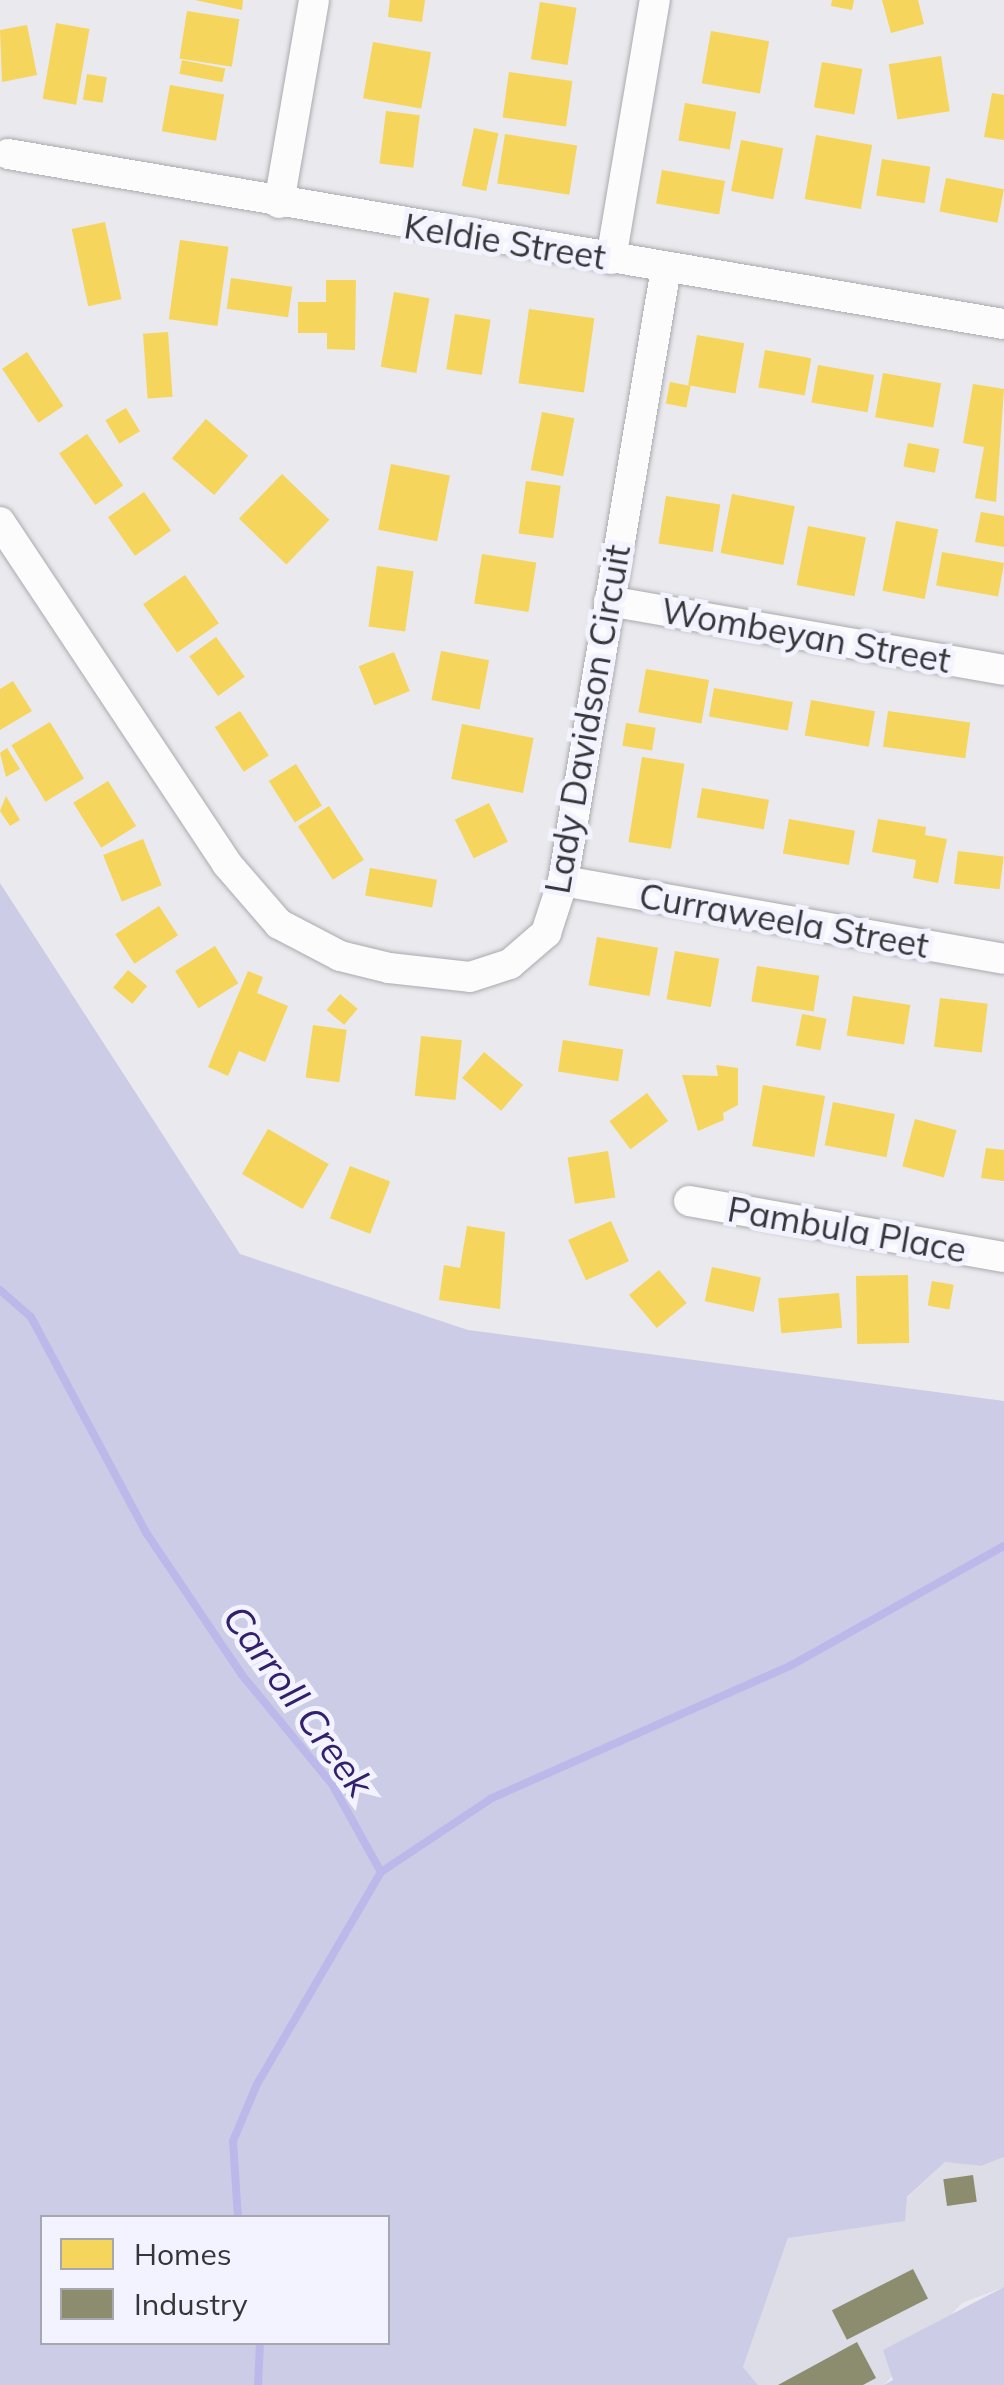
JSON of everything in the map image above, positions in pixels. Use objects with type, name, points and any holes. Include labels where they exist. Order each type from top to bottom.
[{"type":"street","points":[[279,203],[314,0]]},
{"type":"street","points":[[611,258],[655,0]]},
{"type":"street","name":"Keldie Street","points":[[8,154],[1004,324]]},
{"type":"street","name":"Lady Davidson Circuit","points":[[0,522],[226,864],[279,924],[340,956],[470,977],[510,964],[546,933],[564,881],[666,268]]},
{"type":"street","name":"Wombeyan Street","points":[[609,601],[1004,670]]},
{"type":"street","name":"Curraweela Street","points":[[564,881],[1004,959]]},
{"type":"street","name":"Pambula Place","points":[[689,1200],[1004,1257]]},
{"type":"shaded area","points":[[0,883],[240,1254],[468,1330],[1004,1401],[1004,2157],[981,2166],[945,2162],[907,2197],[905,2221],[788,2238],[743,2367],[758,2385],[0,2385]]},
{"type":"shaded area","points":[[1004,2157],[1004,2287],[962,2303],[884,2385],[758,2385],[743,2367],[788,2238],[907,2198],[945,2162],[981,2166]]},
{"type":"shaded area","points":[[1004,2287],[1004,2385],[884,2385],[893,2380],[883,2350]]},
{"type":"building: Homes","points":[[195,0],[243,0],[242,10]]},
{"type":"building: Homes","points":[[390,0],[425,0],[422,22],[388,17]]},
{"type":"building: Homes","points":[[832,0],[854,0],[852,10],[831,6]]},
{"type":"building: Homes","points":[[882,0],[918,0],[924,24],[891,33]]},
{"type":"building: Homes","points":[[540,2],[577,8],[567,65],[531,59]]},
{"type":"building: Homes","points":[[187,11],[239,19],[232,67],[179,58]]},
{"type":"building: Homes","points":[[56,23],[89,29],[76,105],[43,99]]},
{"type":"building: Homes","points":[[27,25],[37,75],[2,82],[0,30]]},
{"type":"building: Homes","points":[[711,31],[769,41],[760,93],[702,83]]},
{"type":"building: Homes","points":[[373,42],[431,52],[421,108],[363,98]]},
{"type":"building: Homes","points":[[941,56],[950,111],[897,120],[889,64]]},
{"type":"building: Homes","points":[[182,60],[225,68],[223,82],[179,74]]},
{"type":"building: Homes","points":[[822,62],[862,69],[854,114],[814,107]]},
{"type":"building: Homes","points":[[509,72],[572,81],[566,126],[503,118]]},
{"type":"building: Homes","points":[[87,74],[107,77],[103,103],[83,100]]},
{"type":"building: Homes","points":[[170,85],[224,95],[216,141],[162,131]]},
{"type":"building: Homes","points":[[992,93],[1004,95],[1004,140],[984,137]]},
{"type":"building: Homes","points":[[685,103],[736,112],[730,149],[678,140]]},
{"type":"building: Homes","points":[[386,111],[420,115],[413,168],[380,164]]},
{"type":"building: Homes","points":[[474,128],[498,133],[486,191],[462,186]]},
{"type":"building: Homes","points":[[505,134],[577,145],[569,195],[497,183]]},
{"type":"building: Homes","points":[[816,135],[872,145],[861,209],[805,199]]},
{"type":"building: Homes","points":[[741,140],[783,148],[773,199],[731,191]]},
{"type":"building: Homes","points":[[882,159],[930,167],[925,203],[876,196]]},
{"type":"building: Homes","points":[[662,170],[725,181],[719,215],[656,203]]},
{"type":"building: Homes","points":[[946,178],[1004,189],[997,223],[940,211]]},
{"type":"building: Homes","points":[[105,222],[121,299],[88,306],[72,229]]},
{"type":"building: Homes","points":[[180,240],[229,247],[217,326],[169,319]]},
{"type":"building: Homes","points":[[231,278],[292,287],[288,317],[227,309]]},
{"type":"building: Homes","points":[[326,280],[356,280],[355,350],[327,349],[327,333],[298,333],[298,302],[326,302]]},
{"type":"building: Homes","points":[[394,292],[429,298],[416,373],[381,367]]},
{"type":"building: Homes","points":[[529,309],[594,318],[584,392],[519,383]]},
{"type":"building: Homes","points":[[455,314],[491,320],[482,375],[446,369]]},
{"type":"building: Homes","points":[[168,332],[173,397],[148,399],[143,334]]},
{"type":"building: Homes","points":[[697,335],[744,343],[735,394],[688,385]]},
{"type":"building: Homes","points":[[765,350],[811,358],[805,396],[758,387]]},
{"type":"building: Homes","points":[[27,352],[63,406],[38,423],[2,369]]},
{"type":"building: Homes","points":[[818,365],[874,375],[868,412],[811,402]]},
{"type":"building: Homes","points":[[883,373],[941,383],[933,428],[875,417]]},
{"type":"building: Homes","points":[[670,382],[691,386],[686,408],[666,404]]},
{"type":"building: Homes","points":[[973,384],[1004,389],[996,502],[975,498],[984,447],[963,443]]},
{"type":"building: Homes","points":[[126,408],[140,431],[119,444],[105,420]]},
{"type":"building: Homes","points":[[542,412],[574,418],[563,476],[531,470]]},
{"type":"building: Homes","points":[[206,419],[248,456],[214,495],[172,458]]},
{"type":"building: Homes","points":[[87,434],[123,486],[95,505],[59,454]]},
{"type":"building: Homes","points":[[908,443],[939,449],[935,473],[903,467]]},
{"type":"building: Homes","points":[[391,464],[450,475],[437,541],[378,530]]},
{"type":"building: Homes","points":[[282,474],[329,520],[286,564],[239,519]]},
{"type":"building: Homes","points":[[526,481],[561,486],[553,538],[519,533]]},
{"type":"building: Homes","points":[[144,492],[171,531],[135,556],[108,517]]},
{"type":"building: Homes","points":[[732,494],[795,506],[783,565],[721,553]]},
{"type":"building: Homes","points":[[666,496],[720,505],[713,552],[658,543]]},
{"type":"building: Homes","points":[[981,512],[1004,516],[1004,547],[975,542]]},
{"type":"building: Homes","points":[[896,521],[938,529],[925,599],[882,591]]},
{"type":"building: Homes","points":[[808,526],[866,537],[854,596],[797,585]]},
{"type":"building: Homes","points":[[942,552],[1004,563],[998,596],[936,585]]},
{"type":"building: Homes","points":[[482,554],[536,563],[529,612],[474,603]]},
{"type":"building: Homes","points":[[377,566],[414,571],[405,632],[369,626]]},
{"type":"building: Homes","points":[[185,575],[219,623],[177,653],[143,604]]},
{"type":"building: Homes","points":[[216,637],[245,677],[218,696],[189,656]]},
{"type":"building: Homes","points":[[441,651],[489,660],[480,709],[431,700]]},
{"type":"building: Homes","points":[[394,652],[410,691],[375,705],[359,666]]},
{"type":"building: Homes","points":[[646,669],[709,680],[701,723],[638,712]]},
{"type":"building: Homes","points":[[13,681],[32,711],[0,730],[0,689]]},
{"type":"building: Homes","points":[[714,688],[793,702],[788,730],[709,717]]},
{"type":"building: Homes","points":[[811,700],[875,711],[869,747],[805,735]]},
{"type":"building: Homes","points":[[240,711],[269,755],[244,772],[215,727]]},
{"type":"building: Homes","points":[[888,711],[970,723],[965,758],[883,747]]},
{"type":"building: Homes","points":[[50,722],[84,779],[45,802],[11,745]]},
{"type":"building: Homes","points":[[626,723],[656,728],[652,750],[622,746]]},
{"type":"building: Homes","points":[[462,724],[534,738],[523,793],[451,779]]},
{"type":"building: Homes","points":[[7,748],[20,769],[6,777],[0,753]]},
{"type":"building: Homes","points":[[642,757],[684,764],[671,849],[629,842]]},
{"type":"building: Homes","points":[[296,764],[322,806],[295,823],[269,781]]},
{"type":"building: Homes","points":[[108,781],[136,826],[101,848],[73,803]]},
{"type":"building: Homes","points":[[702,788],[769,800],[764,829],[697,818]]},
{"type":"building: Homes","points":[[6,796],[20,820],[10,826],[0,811]]},
{"type":"building: Homes","points":[[489,803],[508,842],[474,858],[455,820]]},
{"type":"building: Homes","points":[[329,806],[364,860],[333,880],[298,826]]},
{"type":"building: Homes","points":[[789,819],[855,831],[849,865],[783,853]]},
{"type":"building: Homes","points":[[878,819],[926,827],[925,835],[947,839],[938,883],[913,878],[916,860],[872,852]]},
{"type":"building: Homes","points":[[143,839],[162,885],[122,901],[103,855]]},
{"type":"building: Homes","points":[[958,851],[1004,857],[1000,889],[954,884]]},
{"type":"building: Homes","points":[[370,868],[437,880],[432,907],[365,896]]},
{"type":"building: Homes","points":[[159,906],[178,935],[134,964],[115,934]]},
{"type":"building: Homes","points":[[597,937],[658,948],[650,996],[588,985]]},
{"type":"building: Homes","points":[[215,946],[238,983],[198,1008],[175,971]]},
{"type":"building: Homes","points":[[675,951],[719,959],[711,1007],[666,999]]},
{"type":"building: Homes","points":[[757,966],[819,976],[814,1011],[751,1002]]},
{"type":"building: Homes","points":[[128,970],[147,986],[132,1004],[113,988]]},
{"type":"building: Homes","points":[[248,971],[263,977],[257,993],[288,1006],[265,1062],[239,1051],[228,1076],[208,1067]]},
{"type":"building: Homes","points":[[340,994],[358,1009],[344,1025],[327,1010]]},
{"type":"building: Homes","points":[[853,996],[910,1005],[904,1045],[847,1036]]},
{"type":"building: Homes","points":[[940,998],[988,1004],[982,1052],[934,1047]]},
{"type":"building: Homes","points":[[802,1014],[827,1019],[820,1050],[796,1045]]},
{"type":"building: Homes","points":[[313,1025],[347,1030],[339,1082],[306,1077]]},
{"type":"building: Homes","points":[[421,1036],[462,1040],[456,1100],[415,1096]]},
{"type":"building: Homes","points":[[563,1040],[623,1050],[618,1081],[558,1072]]},
{"type":"building: Homes","points":[[484,1052],[523,1085],[501,1111],[462,1078]]},
{"type":"building: Homes","points":[[716,1065],[738,1068],[738,1105],[723,1113],[724,1120],[698,1131],[682,1075],[718,1076]]},
{"type":"building: Homes","points":[[763,1085],[825,1096],[814,1157],[752,1146]]},
{"type":"building: Homes","points":[[647,1093],[668,1121],[631,1149],[609,1121]]},
{"type":"building: Homes","points":[[833,1102],[895,1114],[886,1157],[825,1145]]},
{"type":"building: Homes","points":[[915,1119],[957,1130],[944,1177],[902,1166]]},
{"type":"building: Homes","points":[[268,1129],[329,1164],[303,1209],[242,1174]]},
{"type":"building: Homes","points":[[986,1148],[1004,1150],[1004,1181],[981,1178]]},
{"type":"building: Homes","points":[[608,1151],[615,1197],[575,1204],[568,1157]]},
{"type":"building: Homes","points":[[350,1166],[390,1181],[370,1234],[330,1218]]},
{"type":"building: Homes","points":[[611,1221],[629,1261],[586,1280],[568,1240]]},
{"type":"building: Homes","points":[[467,1226],[505,1232],[500,1309],[439,1300],[444,1265],[460,1268]]},
{"type":"building: Homes","points":[[712,1267],[761,1277],[754,1312],[705,1301]]},
{"type":"building: Homes","points":[[659,1270],[687,1303],[657,1328],[629,1295]]},
{"type":"building: Homes","points":[[908,1275],[909,1343],[857,1344],[856,1276]]},
{"type":"building: Homes","points":[[932,1281],[954,1285],[949,1309],[928,1306]]},
{"type":"building: Homes","points":[[839,1293],[842,1328],[781,1333],[778,1298]]},
{"type":"building: Industry","points":[[973,2175],[977,2202],[947,2206],[943,2179]]},
{"type":"building: Industry","points":[[913,2269],[928,2298],[847,2340],[832,2310]]},
{"type":"building: Industry","points":[[857,2342],[876,2378],[863,2385],[778,2385]]},
{"type":"waterway","name":"Carroll Creek","points":[[0,1290],[31,1317],[147,1534],[242,1675],[332,1784],[381,1872],[257,2084],[233,2141],[238,2215]]},
{"type":"waterway","points":[[381,1872],[492,1798],[790,1666],[1004,1546]]},
{"type":"waterway","name":"Carroll Creek","points":[[258,2385],[260,2345]]}]
